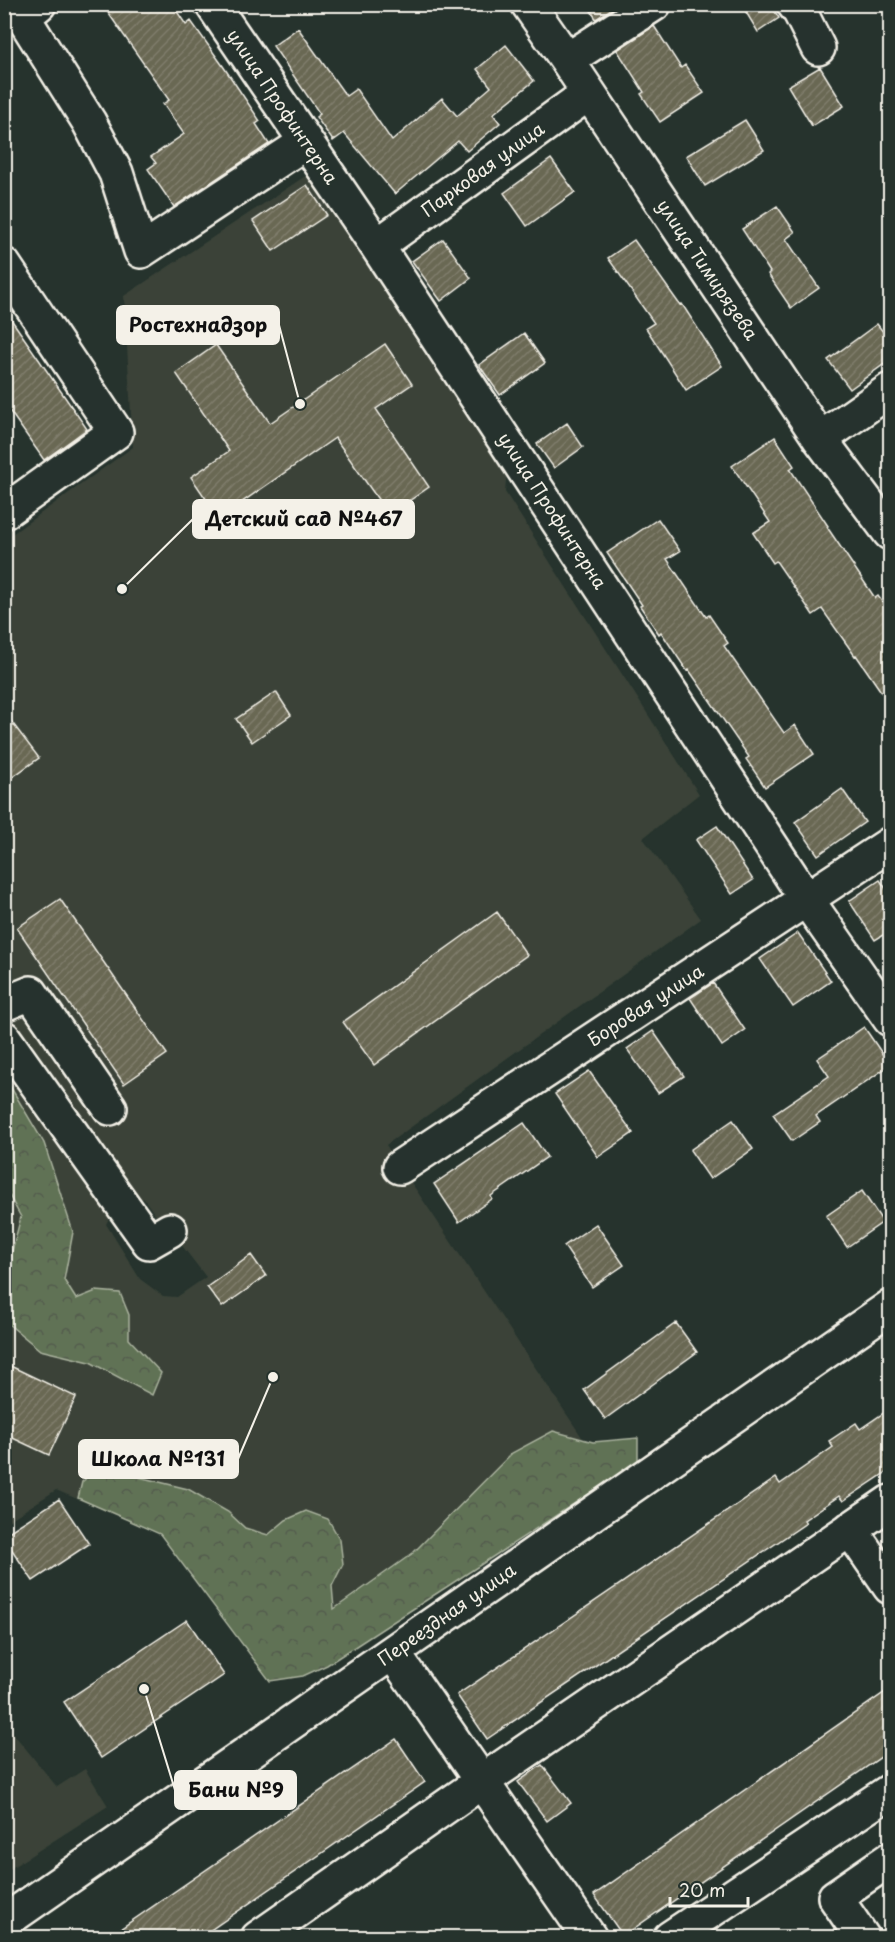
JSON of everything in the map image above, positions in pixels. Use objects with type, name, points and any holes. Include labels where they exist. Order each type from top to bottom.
[{"type":"street","points":[[39,4],[23,17],[89,122],[116,173],[141,251],[306,142]]},
{"type":"street","name":"улица Профинтерна","points":[[212,4],[377,246],[807,900],[891,1019]]},
{"type":"street","name":"улица Тимирязева","points":[[528,4],[820,439],[891,533]]},
{"type":"street","points":[[567,60],[654,4]]},
{"type":"street","points":[[794,4],[818,48]]},
{"type":"street","name":"Парковая улица","points":[[377,246],[589,93]]},
{"type":"street","points":[[4,266],[116,432],[4,512]]},
{"type":"street","points":[[820,439],[891,390]]},
{"type":"street","name":"Боровая улица","points":[[400,1167],[891,844]]},
{"type":"street","points":[[4,1004],[31,993],[110,1108]]},
{"type":"street","points":[[4,1038],[149,1242],[170,1230]]},
{"type":"street","name":"Переездная улица","points":[[4,1922],[891,1307]]},
{"type":"street","points":[[258,1938],[481,1782],[891,1502]]},
{"type":"street","points":[[850,1529],[891,1587]]},
{"type":"street","points":[[393,1653],[590,1938]]},
{"type":"street","points":[[670,1938],[891,1791]]},
{"type":"street","points":[[863,1938],[835,1897],[891,1859]]},
{"type":"shaded area","points":[[310,173],[508,459],[505,492],[699,794],[643,838],[701,919],[386,1145],[596,1458],[270,1681],[160,1534],[56,1490],[5,1523],[5,1064],[115,1207],[106,1224],[140,1279],[163,1296],[177,1297],[206,1277],[170,1230],[158,1219],[144,1199],[140,1198],[107,1150],[102,1155],[5,1007],[5,539],[133,447],[124,296]]},
{"type":"shaded area","points":[[4,1722],[57,1787],[85,1769],[108,1806],[5,1872]]},
{"type":"green space","points":[[4,1076],[44,1143],[73,1232],[64,1280],[76,1299],[96,1291],[120,1293],[129,1315],[129,1339],[161,1373],[152,1395],[90,1362],[40,1350],[4,1318],[5,1277],[21,1217],[5,1188]]},
{"type":"green space","points":[[553,1431],[593,1442],[638,1438],[638,1462],[327,1665],[303,1676],[270,1681],[160,1534],[78,1498],[82,1482],[98,1467],[188,1489],[228,1512],[245,1528],[268,1535],[286,1520],[306,1511],[328,1519],[340,1540],[343,1564],[332,1586],[334,1609],[413,1553],[512,1453]]},
{"type":"building","points":[[102,4],[172,4],[186,25],[191,21],[223,66],[260,121],[256,124],[269,144],[174,207],[148,169],[156,163],[151,157],[184,134],[163,104],[169,100]]},
{"type":"building","points":[[587,4],[619,4],[596,19]]},
{"type":"building","points":[[741,4],[770,4],[779,18],[758,32]]},
{"type":"building","points":[[654,26],[681,68],[685,65],[704,93],[660,122],[641,94],[644,92],[617,50]]},
{"type":"building","points":[[298,28],[346,96],[356,89],[392,141],[442,98],[457,116],[491,87],[477,69],[506,45],[534,81],[493,114],[500,123],[467,151],[458,141],[395,194],[344,133],[333,141],[316,117],[320,114],[273,46]]},
{"type":"building","points":[[820,67],[844,106],[812,126],[788,86]]},
{"type":"building","points":[[745,120],[764,150],[705,186],[686,156]]},
{"type":"building","points":[[551,159],[575,192],[527,226],[504,193]]},
{"type":"building","points":[[307,185],[327,215],[273,251],[253,221]]},
{"type":"building","points":[[777,206],[795,232],[786,239],[819,288],[791,308],[742,229]]},
{"type":"building","points":[[443,239],[471,278],[441,301],[412,261]]},
{"type":"building","points":[[634,240],[680,305],[682,304],[722,366],[686,390],[646,328],[654,323],[608,258]]},
{"type":"building","points":[[4,309],[87,429],[44,460],[4,403]]},
{"type":"building","points":[[877,324],[891,342],[891,359],[850,389],[828,360]]},
{"type":"building","points":[[524,333],[545,363],[500,395],[479,365]]},
{"type":"building","points":[[385,344],[412,384],[376,409],[429,487],[389,515],[335,438],[219,518],[191,477],[229,451],[176,373],[216,345],[270,423]]},
{"type":"building","points":[[567,423],[583,447],[554,468],[537,444]]},
{"type":"building","points":[[775,437],[794,466],[790,469],[827,527],[875,598],[878,596],[891,614],[891,706],[822,609],[813,615],[776,561],[773,563],[753,533],[770,522],[732,466]]},
{"type":"building","points":[[658,519],[680,551],[667,559],[706,617],[709,615],[728,643],[724,646],[784,733],[795,725],[814,754],[765,787],[746,759],[749,757],[689,670],[687,671],[661,632],[659,634],[607,553]]},
{"type":"building","points":[[276,692],[291,715],[252,742],[236,719]]},
{"type":"building","points":[[4,712],[39,758],[4,783]]},
{"type":"building","points":[[842,789],[865,822],[818,855],[795,822]]},
{"type":"building","points":[[717,826],[753,880],[732,894],[696,840]]},
{"type":"building","points":[[880,880],[891,896],[891,930],[875,940],[849,901]]},
{"type":"building","points":[[60,899],[167,1054],[124,1084],[17,928]]},
{"type":"building","points":[[497,912],[527,955],[374,1065],[343,1022]]},
{"type":"building","points":[[798,933],[831,981],[793,1007],[760,959]]},
{"type":"building","points":[[713,983],[745,1030],[722,1046],[690,998]]},
{"type":"building","points":[[864,1027],[890,1065],[816,1116],[820,1122],[792,1141],[773,1114],[829,1076],[817,1059]]},
{"type":"building","points":[[653,1031],[684,1076],[658,1093],[627,1049]]},
{"type":"building","points":[[589,1071],[633,1133],[598,1157],[555,1094]]},
{"type":"building","points":[[733,1120],[753,1149],[710,1179],[690,1150]]},
{"type":"building","points":[[524,1123],[547,1157],[491,1196],[492,1199],[459,1222],[434,1184]]},
{"type":"building","points":[[862,1191],[883,1222],[847,1247],[826,1216]]},
{"type":"building","points":[[596,1224],[624,1265],[592,1287],[564,1246]]},
{"type":"building","points":[[251,1255],[266,1276],[222,1307],[207,1287]]},
{"type":"building","points":[[676,1323],[697,1352],[605,1419],[584,1390]]},
{"type":"building","points":[[4,1363],[76,1397],[49,1455],[4,1434]]},
{"type":"building","points":[[891,1408],[891,1469],[843,1501],[839,1496],[804,1520],[806,1523],[487,1739],[457,1695],[776,1478],[780,1484],[833,1447],[829,1441],[856,1423],[860,1429]]},
{"type":"building","points":[[59,1499],[89,1544],[33,1581],[4,1535]]},
{"type":"building","points":[[187,1620],[224,1675],[101,1758],[64,1702]]},
{"type":"building","points":[[891,1688],[891,1750],[623,1936],[594,1895]]},
{"type":"building","points":[[396,1739],[425,1782],[199,1938],[107,1938]]},
{"type":"building","points":[[542,1765],[571,1803],[547,1821],[518,1782]]},
{"type":"place","name":"Ростехнадзор","points":[[300,404]]},
{"type":"place","name":"Детский сад №467","points":[[122,589]]},
{"type":"place","name":"Школа №131","points":[[273,1377]]},
{"type":"place","name":"Бани №9","points":[[144,1689]]}]
